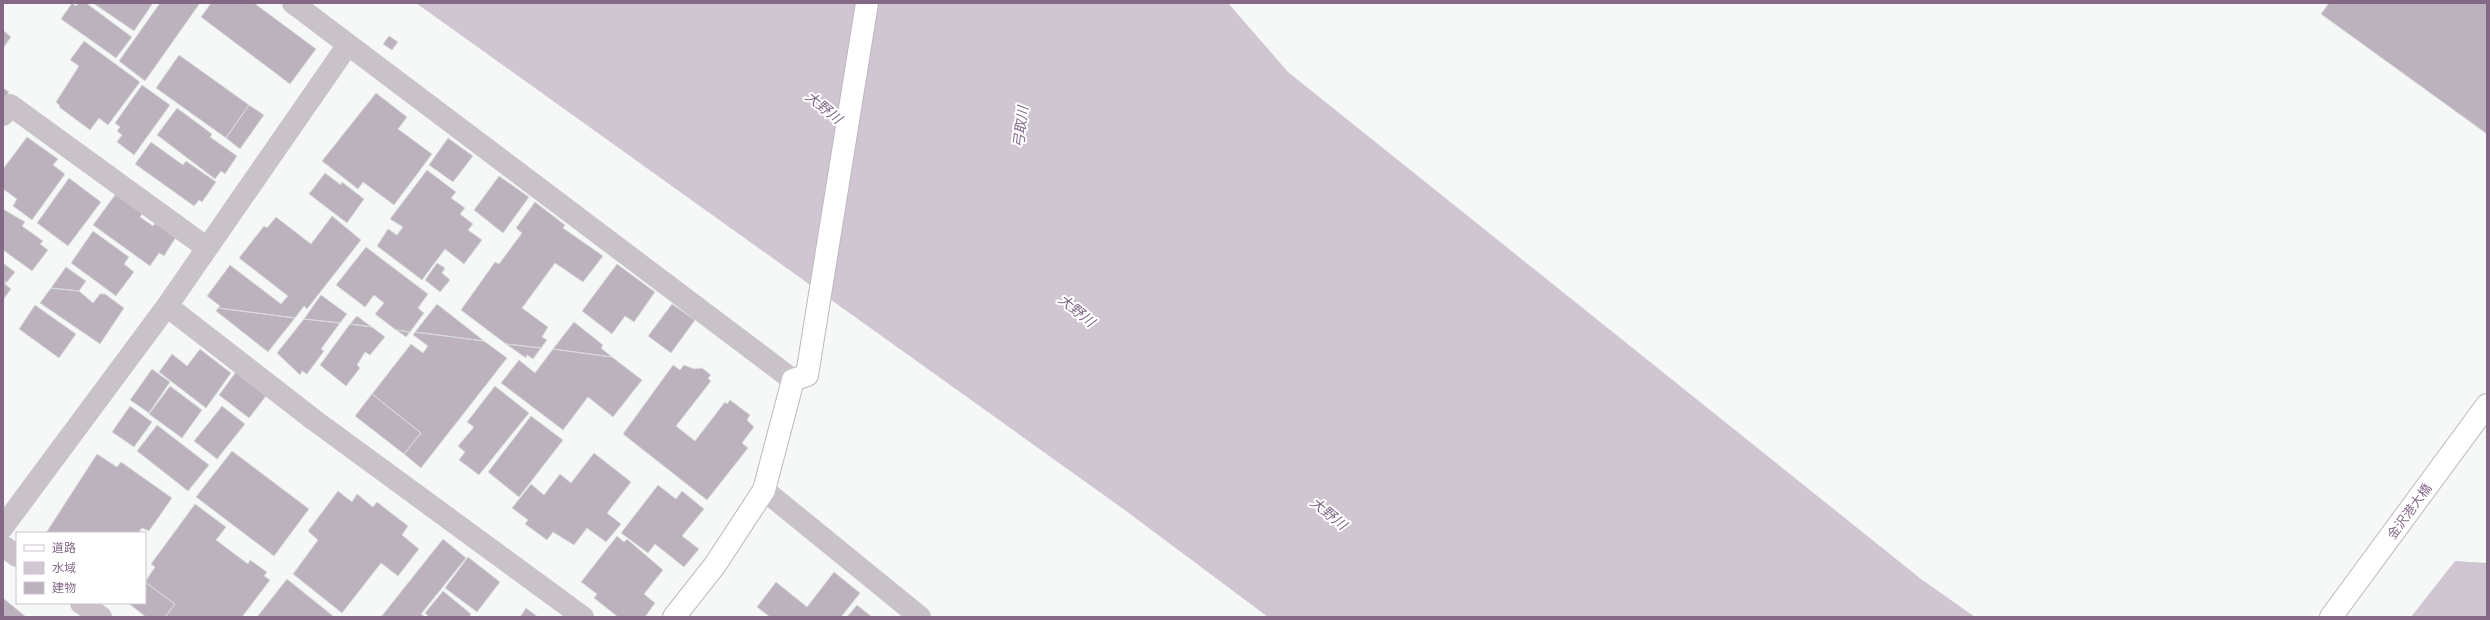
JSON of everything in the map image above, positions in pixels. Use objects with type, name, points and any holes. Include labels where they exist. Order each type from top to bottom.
[{"type":"street","points":[[293,3],[347,46],[800,378]]},
{"type":"street","points":[[674,617],[715,566],[764,490],[800,378],[867,3]]},
{"type":"street","points":[[3,527],[167,306],[347,46]]},
{"type":"street","points":[[3,115],[10,105],[207,248]]},
{"type":"street","points":[[167,306],[314,420],[583,617]]},
{"type":"street","name":"金沢港大橋","points":[[2331,617],[2487,404]]},
{"type":"street","points":[[764,490],[920,617]]},
{"type":"street","points":[[3,546],[16,555]]},
{"type":"street","points":[[82,604],[101,617]]},
{"type":"water","points":[[416,3],[1228,3],[1288,72],[1921,579],[1975,617],[1268,617],[1122,508]]},
{"type":"water","points":[[2455,561],[2487,563],[2487,617],[2411,617]]},
{"type":"building","points":[[72,3],[76,6],[78,3],[86,3],[132,37],[116,58],[61,19]]},
{"type":"building","points":[[93,3],[153,3],[134,31]]},
{"type":"building","points":[[160,3],[200,3],[145,81],[119,61]]},
{"type":"building","points":[[211,3],[254,3],[316,49],[290,84],[201,17]]},
{"type":"building","points":[[2329,3],[2487,3],[2487,134],[2321,14]]},
{"type":"building","points":[[3,30],[11,37],[3,48]]},
{"type":"building","points":[[389,36],[398,42],[392,50],[383,44]]},
{"type":"building","points":[[84,41],[140,82],[108,125],[99,118],[90,130],[59,107],[60,106],[56,102],[79,66],[70,60]]},
{"type":"building","points":[[179,55],[249,105],[226,138],[156,88]]},
{"type":"building","points":[[142,85],[170,105],[134,155],[117,142],[122,135],[117,131],[120,127],[115,123]]},
{"type":"building","points":[[3,88],[9,92],[3,101]]},
{"type":"building","points":[[376,93],[407,117],[398,129],[432,154],[394,205],[363,182],[358,189],[322,161]]},
{"type":"building","points":[[249,105],[264,115],[240,149],[226,138]]},
{"type":"building","points":[[177,108],[212,134],[210,137],[237,156],[225,174],[221,171],[215,179],[157,135]]},
{"type":"building","points":[[27,137],[58,159],[53,165],[65,174],[32,220],[13,206],[17,199],[3,189],[3,169]]},
{"type":"building","points":[[448,138],[473,156],[453,182],[429,165]]},
{"type":"building","points":[[151,142],[183,165],[186,161],[216,182],[202,202],[199,200],[194,206],[135,164]]},
{"type":"building","points":[[427,170],[456,192],[451,198],[465,208],[460,214],[473,224],[468,230],[482,240],[464,264],[445,249],[422,280],[377,246],[388,229],[397,235],[403,227],[390,219]]},
{"type":"building","points":[[325,173],[341,185],[342,182],[364,199],[347,223],[309,194]]},
{"type":"building","points":[[499,176],[529,197],[503,233],[474,210]]},
{"type":"building","points":[[69,178],[101,202],[68,246],[37,223]]},
{"type":"building","points":[[118,191],[145,210],[140,217],[153,226],[158,219],[178,234],[164,256],[159,253],[150,266],[93,225]]},
{"type":"building","points":[[535,202],[565,225],[563,228],[603,256],[583,282],[555,263],[522,308],[548,327],[542,337],[547,340],[541,348],[506,344],[461,310],[495,262],[499,264],[522,233],[516,228]]},
{"type":"building","points":[[3,209],[25,222],[22,226],[43,241],[40,244],[48,250],[32,271],[3,250]]},
{"type":"building","points":[[332,216],[361,240],[307,309],[304,306],[295,318],[218,308],[220,306],[207,296],[230,265],[281,304],[288,296],[239,258],[264,226],[267,228],[276,217],[311,244]]},
{"type":"building","points":[[93,231],[129,257],[124,264],[134,272],[116,296],[71,263]]},
{"type":"building","points":[[366,247],[428,294],[418,308],[424,313],[410,332],[396,330],[375,314],[384,303],[374,295],[365,307],[336,285]]},
{"type":"building","points":[[3,263],[15,272],[7,282],[3,282]]},
{"type":"building","points":[[437,263],[445,268],[442,273],[450,280],[440,292],[425,280]]},
{"type":"building","points":[[617,264],[655,292],[634,322],[625,316],[612,334],[582,311]]},
{"type":"building","points":[[66,267],[86,281],[79,291],[51,288]]},
{"type":"building","points":[[3,282],[7,282],[5,284],[11,289],[3,300]]},
{"type":"building","points":[[51,288],[79,291],[93,303],[100,294],[105,294],[124,308],[100,344],[40,303]]},
{"type":"building","points":[[321,295],[347,314],[340,323],[304,319]]},
{"type":"building","points":[[437,304],[484,341],[415,332]]},
{"type":"building","points":[[672,304],[695,320],[671,353],[648,336]]},
{"type":"building","points":[[35,305],[76,334],[59,358],[19,329]]},
{"type":"building","points":[[218,308],[295,318],[268,352],[216,311]]},
{"type":"building","points":[[357,316],[369,325],[372,327],[350,324]]},
{"type":"building","points":[[304,319],[340,323],[321,349],[324,351],[307,374],[302,371],[300,375],[277,353]]},
{"type":"building","points":[[574,322],[603,345],[601,348],[612,357],[553,349]]},
{"type":"building","points":[[350,324],[372,327],[385,337],[370,355],[365,352],[357,365],[360,368],[346,386],[320,365]]},
{"type":"building","points":[[396,330],[410,332],[406,337]]},
{"type":"building","points":[[415,332],[484,341],[507,358],[421,468],[404,454],[421,433],[372,394],[411,344],[423,353],[428,346],[413,335]]},
{"type":"building","points":[[506,344],[541,348],[533,359],[527,355],[526,358]]},
{"type":"building","points":[[200,349],[231,373],[206,408],[159,372],[172,354],[187,366]]},
{"type":"building","points":[[553,349],[612,357],[642,380],[613,417],[588,397],[563,430],[501,383],[519,360],[535,373]]},
{"type":"building","points":[[673,365],[680,370],[684,365],[694,369],[702,368],[711,375],[708,378],[711,381],[676,426],[695,441],[725,402],[727,404],[730,400],[750,415],[747,420],[754,427],[742,443],[748,448],[707,500],[623,434]]},
{"type":"building","points":[[152,369],[170,382],[149,413],[130,400]]},
{"type":"building","points":[[236,372],[266,396],[249,418],[219,395]]},
{"type":"building","points":[[170,386],[202,410],[182,438],[149,414]]},
{"type":"building","points":[[495,386],[529,413],[479,475],[459,460],[465,452],[458,446],[474,427],[467,422]]},
{"type":"building","points":[[372,394],[421,433],[404,454],[355,416]]},
{"type":"building","points":[[130,406],[152,422],[134,447],[112,432]]},
{"type":"building","points":[[222,406],[245,424],[217,459],[194,441]]},
{"type":"building","points":[[531,416],[563,440],[519,497],[488,472]]},
{"type":"building","points":[[157,425],[209,465],[188,491],[137,451]]},
{"type":"building","points":[[232,451],[309,509],[274,556],[196,497]]},
{"type":"building","points":[[594,453],[631,482],[607,513],[621,524],[606,542],[587,528],[574,545],[553,532],[547,540],[525,524],[528,520],[512,508],[531,484],[544,495],[560,474],[571,483]]},
{"type":"building","points":[[97,454],[117,467],[121,462],[172,498],[149,531],[142,528],[139,532],[47,532]]},
{"type":"building","points":[[658,485],[676,499],[682,491],[704,509],[682,536],[699,549],[684,567],[655,544],[648,553],[621,533]]},
{"type":"building","points":[[338,491],[352,502],[357,494],[373,507],[377,502],[408,526],[402,535],[419,549],[398,576],[381,563],[342,613],[293,574],[318,540],[308,531]]},
{"type":"building","points":[[195,504],[226,527],[216,540],[248,564],[250,560],[267,572],[264,576],[270,580],[242,617],[165,617],[175,604],[146,583],[155,567],[151,564]]},
{"type":"building","points":[[617,536],[624,542],[627,539],[663,570],[644,594],[655,603],[645,617],[618,617],[594,598],[597,594],[581,582]]},
{"type":"building","points":[[443,539],[466,558],[421,614],[425,617],[381,617]]},
{"type":"building","points":[[468,557],[500,582],[477,612],[445,588]]},
{"type":"building","points":[[834,572],[860,593],[841,617],[770,617],[757,607],[776,582],[807,607]]},
{"type":"building","points":[[287,579],[333,616],[257,617]]},
{"type":"building","points":[[146,583],[175,604],[165,617],[146,617],[129,604],[146,604]]},
{"type":"building","points":[[443,591],[471,614],[469,617],[429,617],[425,613]]},
{"type":"building","points":[[3,598],[25,616],[3,617]]},
{"type":"building","points":[[857,605],[872,617],[847,617]]},
{"type":"building","points":[[526,608],[538,617],[520,617]]},
{"type":"water label","name":"大野川","points":[[824,107]]},
{"type":"water label","name":"弓取川","points":[[1020,127]]},
{"type":"water label","name":"大野川","points":[[1077,310]]},
{"type":"water label","name":"大野川","points":[[1329,513]]}]
